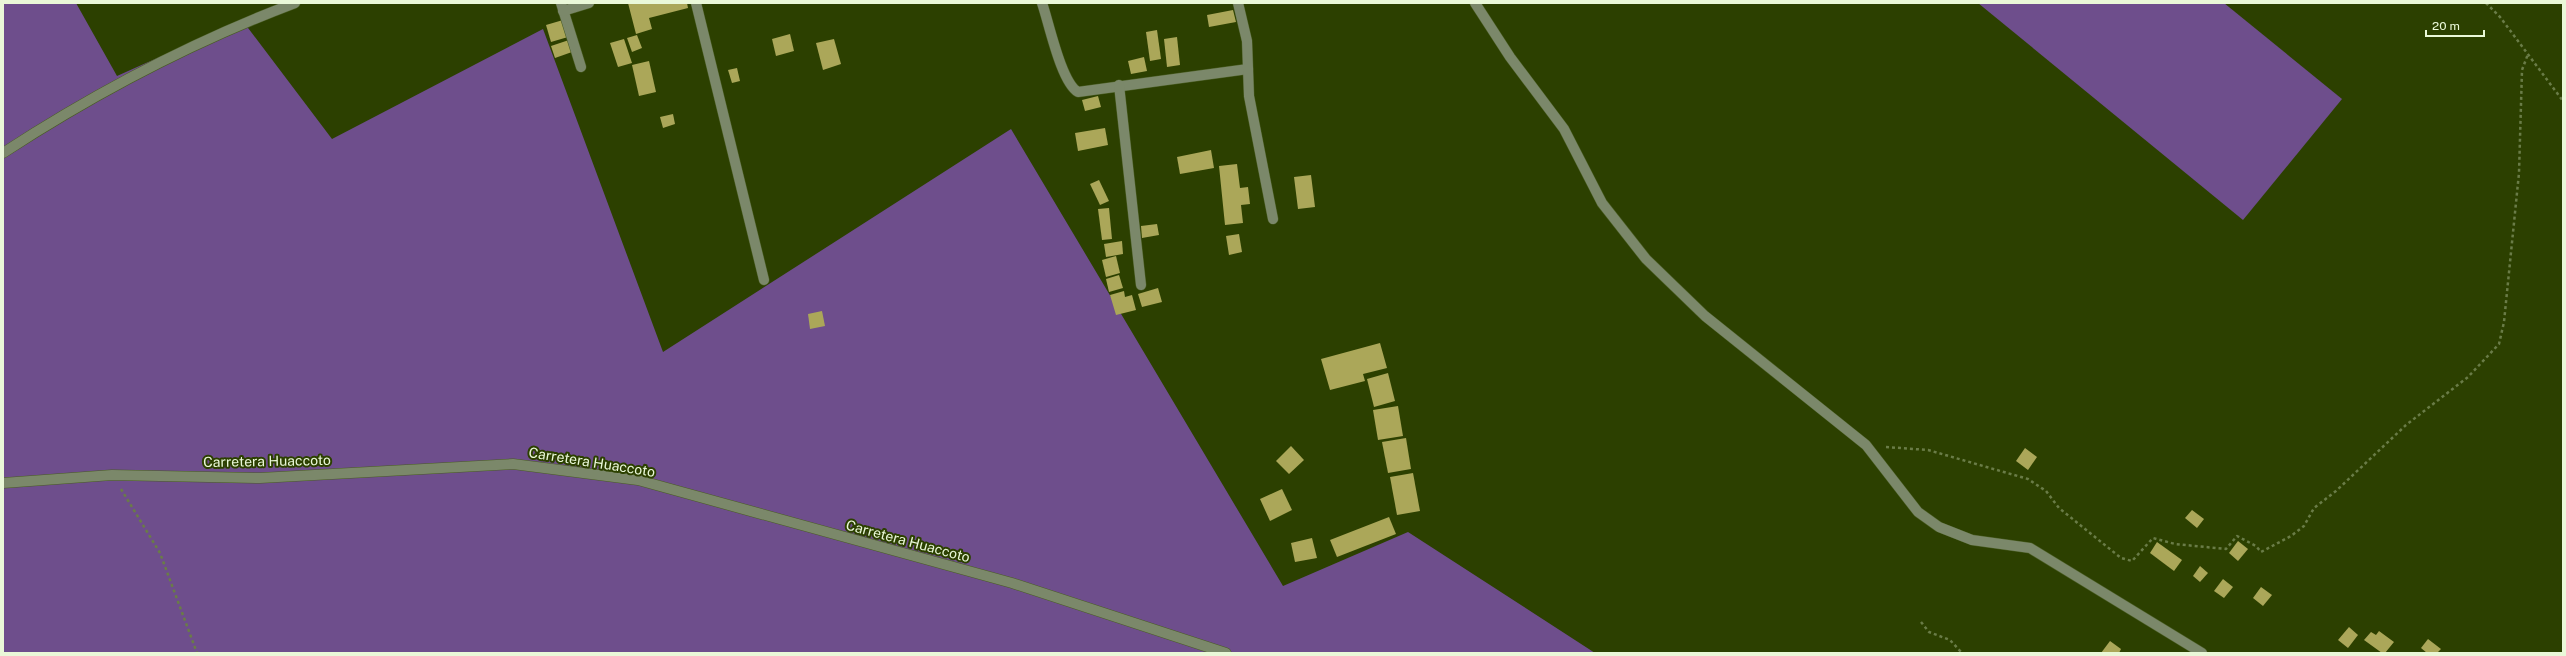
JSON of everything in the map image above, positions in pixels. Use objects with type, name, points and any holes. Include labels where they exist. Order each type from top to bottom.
[{"type":"street","points":[[3,153],[66,112],[126,78],[295,3]]},
{"type":"street","points":[[581,67],[562,7],[589,3]]},
{"type":"street","points":[[696,3],[764,280]]},
{"type":"street","points":[[1042,3],[1071,88],[1078,92],[1119,85],[1248,69]]},
{"type":"street","points":[[1238,3],[1247,41],[1249,96],[1273,219]]},
{"type":"street","points":[[1475,3],[1510,57],[1564,129],[1602,203],[1646,260],[1705,316],[1866,445],[1918,512],[1939,528],[1972,540],[2030,548],[2202,653]]},
{"type":"street","points":[[1119,85],[1141,284]]},
{"type":"street","name":"Carretera Huaccoto","points":[[3,483],[112,475],[260,478],[514,464],[638,480],[1012,583],[1226,653]]},
{"type":"path","points":[[2486,3],[2500,17],[2563,101]]},
{"type":"path","points":[[1866,445],[1928,450],[2028,479],[2046,491],[2059,508],[2121,558],[2132,561],[2153,538],[2175,544],[2226,549],[2237,536],[2256,546],[2261,552],[2291,536],[2304,526],[2314,508],[2336,491],[2406,425],[2468,377],[2499,344],[2504,322],[2520,173],[2522,70],[2528,54]]},
{"type":"path","points":[[112,475],[160,553],[173,594],[197,653]]},
{"type":"path","points":[[1921,622],[1929,632],[1950,640],[1962,653]]},
{"type":"shaded area","points":[[3,3],[76,3],[117,76],[242,20],[332,139],[543,29],[663,352],[1011,129],[1283,586],[1408,532],[1595,653],[3,653]]},
{"type":"shaded area","points":[[1978,3],[2224,3],[2342,99],[2243,220]]},
{"type":"building","points":[[628,3],[687,3],[688,8],[649,18],[652,29],[636,34]]},
{"type":"building","points":[[1233,10],[1236,22],[1209,27],[1207,15]]},
{"type":"building","points":[[563,20],[568,37],[551,42],[546,25]]},
{"type":"building","points":[[1157,30],[1161,59],[1150,61],[1146,32]]},
{"type":"building","points":[[790,34],[794,51],[776,56],[772,39]]},
{"type":"building","points":[[637,35],[642,48],[632,52],[627,38]]},
{"type":"building","points":[[1177,37],[1180,65],[1167,67],[1164,39]]},
{"type":"building","points":[[624,39],[632,63],[618,67],[610,43]]},
{"type":"building","points":[[834,39],[841,64],[823,70],[816,43]]},
{"type":"building","points":[[569,40],[572,52],[555,58],[551,46]]},
{"type":"building","points":[[1144,57],[1147,71],[1131,74],[1128,61]]},
{"type":"building","points":[[649,61],[656,92],[639,96],[632,65]]},
{"type":"building","points":[[737,68],[740,81],[732,83],[728,70]]},
{"type":"building","points":[[1098,96],[1101,107],[1085,111],[1082,100]]},
{"type":"building","points":[[673,114],[675,124],[663,128],[660,117]]},
{"type":"building","points":[[1105,128],[1108,145],[1078,151],[1075,133]]},
{"type":"building","points":[[1211,150],[1214,168],[1180,174],[1177,157]]},
{"type":"building","points":[[1237,164],[1240,188],[1248,187],[1250,204],[1241,205],[1243,223],[1225,225],[1219,166]]},
{"type":"building","points":[[1311,175],[1315,207],[1298,209],[1294,177]]},
{"type":"building","points":[[1099,180],[1109,201],[1100,205],[1090,184]]},
{"type":"building","points":[[1109,208],[1112,239],[1102,240],[1098,209]]},
{"type":"building","points":[[1157,224],[1159,235],[1142,238],[1141,226]]},
{"type":"building","points":[[1239,234],[1242,252],[1229,255],[1226,236]]},
{"type":"building","points":[[1122,241],[1123,254],[1106,257],[1104,244]]},
{"type":"building","points":[[1116,256],[1120,273],[1106,277],[1102,260]]},
{"type":"building","points":[[1119,275],[1123,288],[1109,292],[1106,279]]},
{"type":"building","points":[[1158,288],[1162,302],[1142,307],[1138,294]]},
{"type":"building","points":[[1124,291],[1125,297],[1132,295],[1136,310],[1116,315],[1110,295]]},
{"type":"building","points":[[822,311],[825,326],[810,329],[808,314]]},
{"type":"building","points":[[1380,343],[1387,368],[1363,374],[1365,381],[1330,390],[1321,359]]},
{"type":"building","points":[[1388,373],[1395,401],[1374,407],[1367,379]]},
{"type":"building","points":[[1398,406],[1403,436],[1378,440],[1373,410]]},
{"type":"building","points":[[1406,438],[1411,469],[1388,473],[1382,442]]},
{"type":"building","points":[[1291,446],[1304,460],[1289,474],[1276,461]]},
{"type":"building","points":[[2025,448],[2037,457],[2028,470],[2016,461]]},
{"type":"building","points":[[1413,473],[1420,511],[1397,515],[1390,477]]},
{"type":"building","points":[[1282,489],[1292,510],[1270,521],[1260,499]]},
{"type":"building","points":[[2192,510],[2204,519],[2197,528],[2185,518]]},
{"type":"building","points":[[1389,517],[1396,534],[1337,557],[1330,540]]},
{"type":"building","points":[[1312,538],[1317,558],[1295,562],[1291,543]]},
{"type":"building","points":[[2238,541],[2248,549],[2238,561],[2229,553]]},
{"type":"building","points":[[2157,542],[2182,560],[2174,571],[2150,553]]},
{"type":"building","points":[[2200,566],[2208,573],[2200,582],[2193,576]]},
{"type":"building","points":[[2223,579],[2233,587],[2224,598],[2214,591]]},
{"type":"building","points":[[2261,587],[2272,595],[2263,606],[2253,598]]},
{"type":"building","points":[[2349,627],[2358,635],[2348,648],[2338,640]]},
{"type":"building","points":[[2379,631],[2394,642],[2385,653],[2382,653],[2364,640],[2371,632],[2376,635]]},
{"type":"building","points":[[2428,639],[2441,649],[2437,653],[2427,653],[2421,648]]},
{"type":"building","points":[[2110,641],[2121,649],[2119,653],[2101,653]]}]
